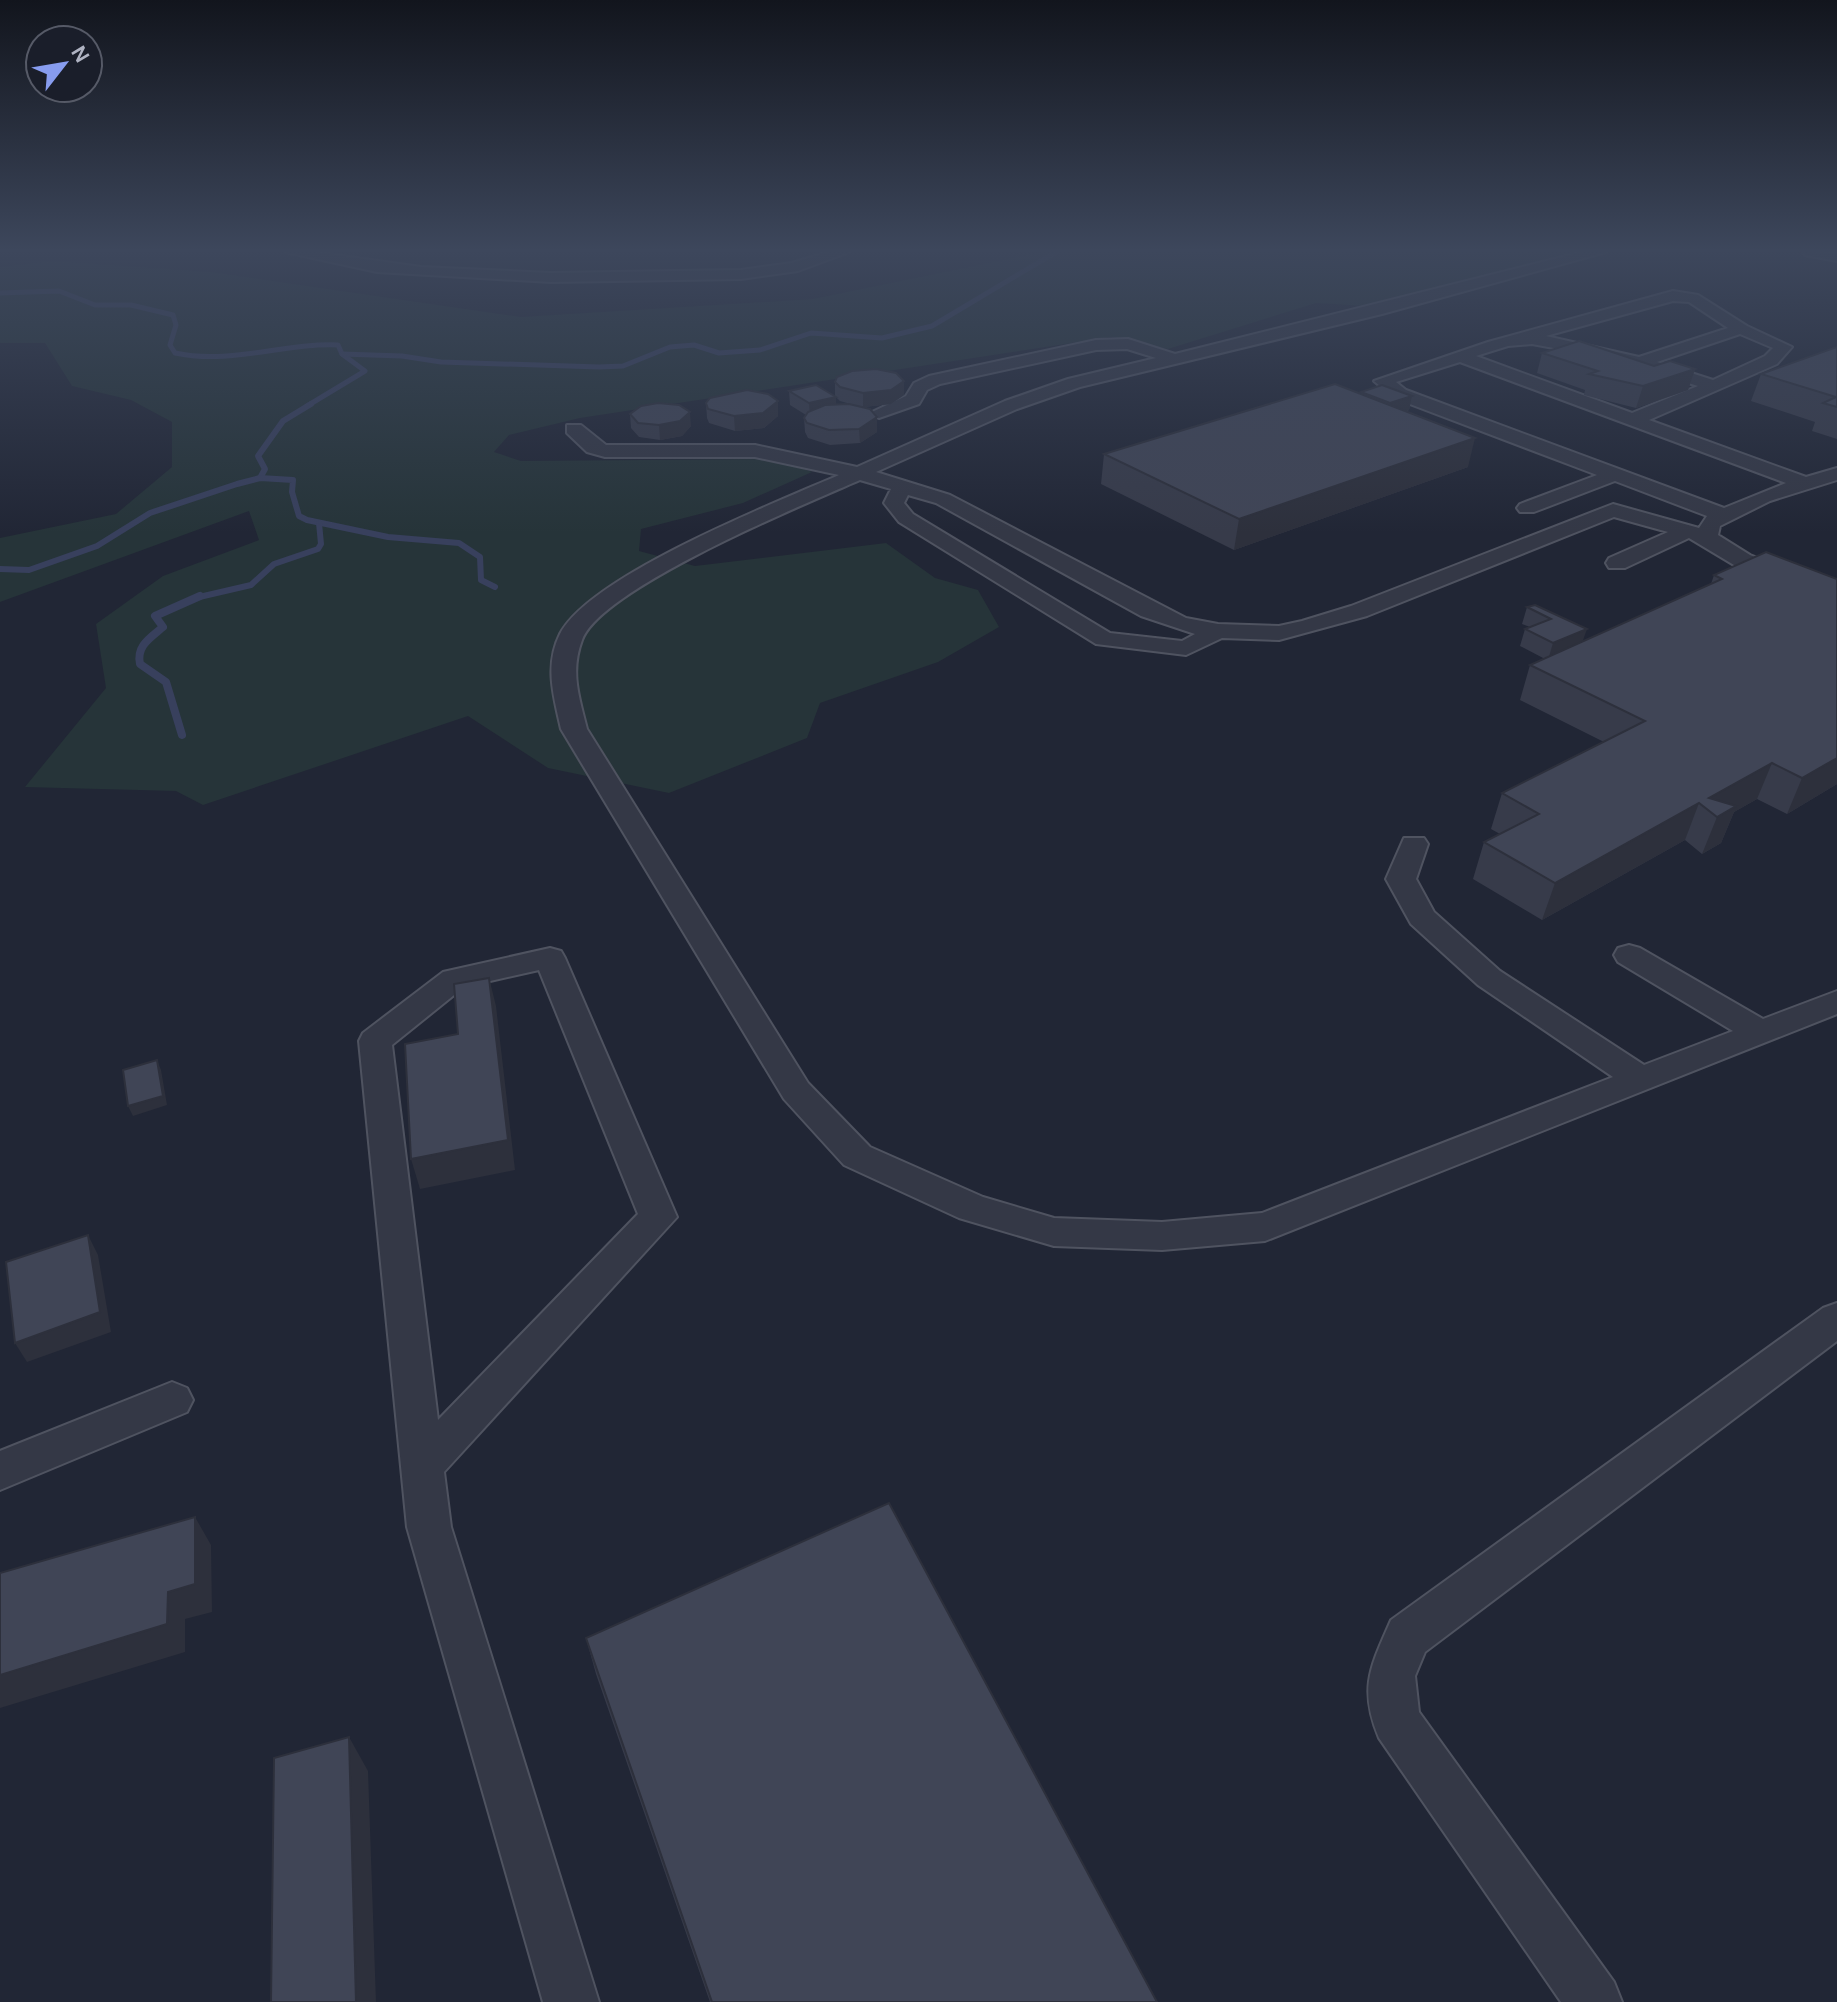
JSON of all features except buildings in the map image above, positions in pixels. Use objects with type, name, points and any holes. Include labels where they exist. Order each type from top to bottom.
[{"type":"street","points":[[879,413],[913,400],[920,387],[935,380],[1094,345]]},
{"type":"street","points":[[1132,345],[1174,359]]},
{"type":"street","points":[[1231,345],[1074,383],[1011,405],[690,548],[637,578],[598,606],[571,635],[561,675],[574,729],[796,1091],[857,1156],[972,1208],[1054,1232],[1162,1236],[1265,1227],[1837,1002]]},
{"type":"street","points":[[1495,345],[1383,381],[1400,394],[1725,516]]},
{"type":"street","points":[[1550,345],[1639,362],[1714,386]]},
{"type":"street","points":[[1639,362],[1690,345]]},
{"type":"street","points":[[1632,420],[1771,360],[1784,347],[1780,345]]},
{"type":"street","points":[[1460,356],[1803,483]]},
{"type":"street","points":[[574,429],[594,448],[605,451],[755,451],[859,473],[902,486],[968,511],[1149,611],[1180,624],[1218,631],[1279,633],[1307,627],[1359,611],[1613,510],[1696,534],[1742,560],[1837,599]]},
{"type":"street","points":[[1617,563],[1696,534],[1710,523],[1803,483],[1837,474]]},
{"type":"street","points":[[1527,508],[1614,475]]},
{"type":"street","points":[[902,486],[894,503],[906,518],[1104,639],[1186,648],[1218,631]]},
{"type":"street","points":[[1414,844],[1401,879],[1422,917],[1489,978],[1641,1079]]},
{"type":"street","points":[[1629,955],[1760,1032]]},
{"type":"street","points":[[423,1465],[658,1217],[550,958],[454,979],[375,1041],[429,1527],[571,2002]]},
{"type":"street","points":[[1594,2002],[1396,1721],[1391,1676],[1408,1636],[1837,1319]]},
{"type":"street","points":[[0,1471],[172,1400]]},
{"type":"shaded area","points":[[47,345],[1056,345],[580,418],[509,435],[494,452],[521,461],[779,459],[812,472],[743,503],[641,529],[639,551],[695,566],[886,543],[935,578],[978,590],[999,627],[938,662],[820,703],[807,738],[669,793],[548,768],[468,716],[203,805],[176,791],[25,787],[106,688],[96,624],[163,576],[259,540],[249,511],[0,602],[0,538],[116,514],[172,467],[172,422],[131,400],[72,386]]},
{"type":"shaded area","points":[[1151,345],[1179,345],[1168,349]]},
{"type":"waterway","points":[[170,345],[175,353],[216,357],[313,345]]},
{"type":"waterway","points":[[338,345],[342,354]]},
{"type":"waterway","points":[[342,354],[402,356],[441,362],[599,367],[623,366],[670,347],[689,345]]},
{"type":"waterway","points":[[695,345],[719,353],[760,350],[774,345]]},
{"type":"waterway","points":[[307,406],[365,371],[342,354]]},
{"type":"waterway","points":[[260,478],[265,469],[258,456],[283,421],[311,404]]},
{"type":"waterway","points":[[0,569],[29,570],[97,546],[150,513],[260,478]]},
{"type":"waterway","points":[[260,478],[293,480],[292,492],[299,516],[307,520],[388,537],[459,543],[480,557],[481,580],[495,587]]},
{"type":"waterway","points":[[196,598],[251,585],[274,564],[318,549],[321,544],[319,523]]},
{"type":"waterway","points":[[196,598],[200,596]]},
{"type":"waterway","points":[[182,735],[166,682],[140,664],[139,658],[145,643],[163,627],[155,616],[196,598]]}]
